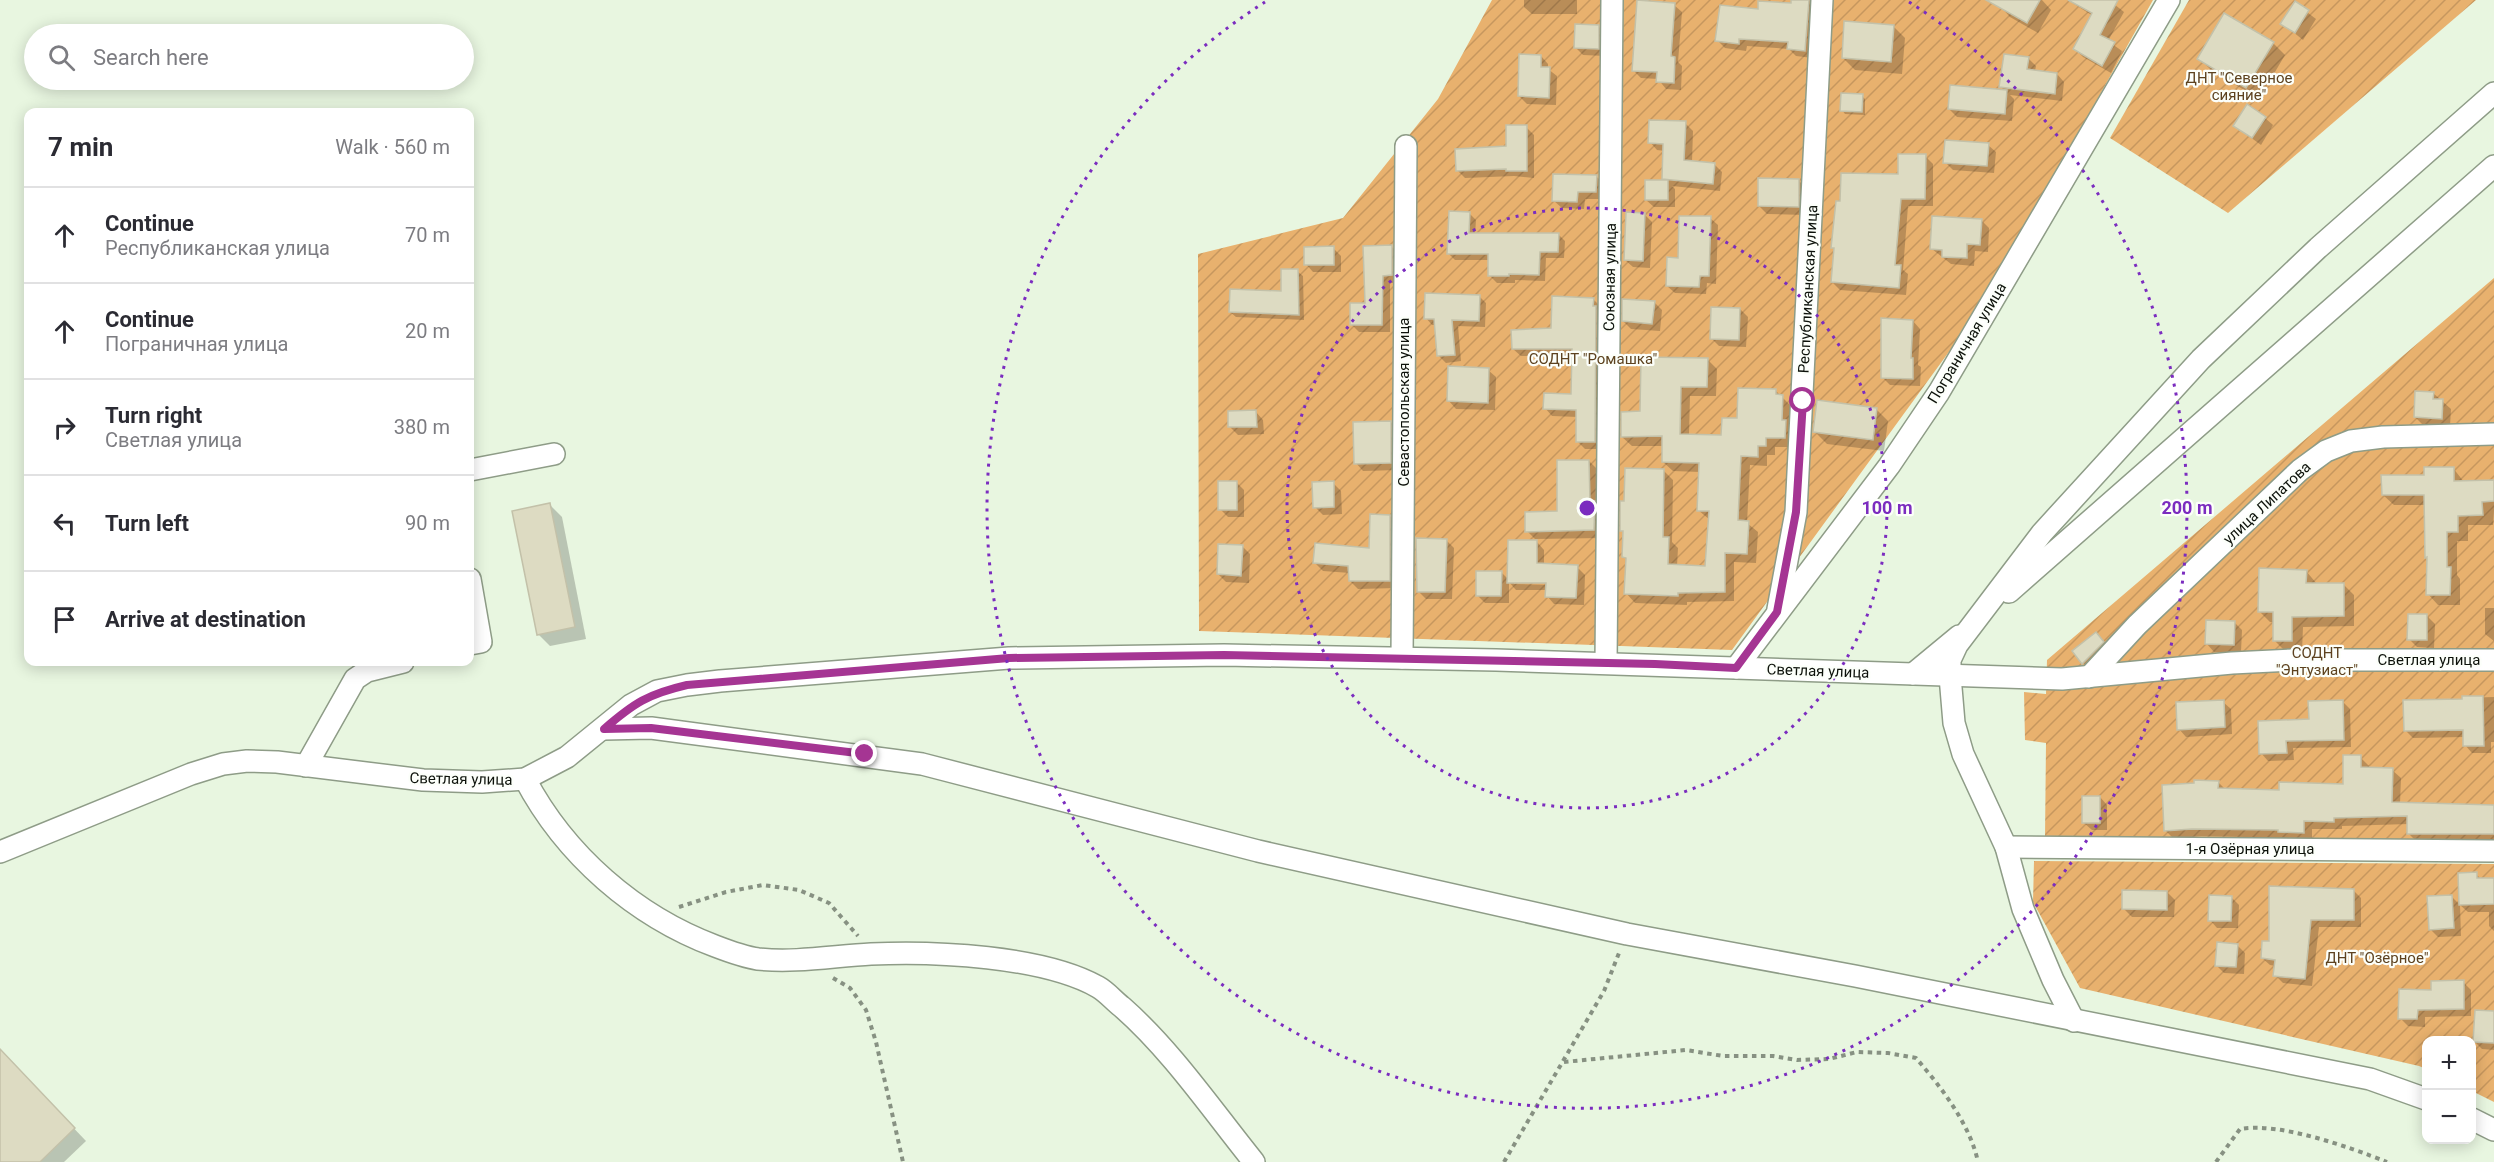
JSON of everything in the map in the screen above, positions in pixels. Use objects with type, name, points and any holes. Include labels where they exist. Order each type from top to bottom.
[{"type":"street","name":"Союзная улица","points":[[1606,663],[1612,0]]},
{"type":"street","name":"Республиканская улица","points":[[1777,612],[1796,512],[1822,0]]},
{"type":"street","name":"Пограничная улица","points":[[1736,668],[1889,466],[1939,392],[2169,0]]},
{"type":"street","points":[[2074,1021],[2053,980],[2023,909],[2006,847],[1963,754],[1954,723],[1950,660],[1968,628],[2042,533],[2201,359],[2318,249],[2494,93]]},
{"type":"street","name":"Севастопольская улица","points":[[1402,658],[1406,146]]},
{"type":"street","points":[[1913,674],[2494,166]]},
{"type":"street","name":"улица Липатова","points":[[2089,678],[2137,625],[2300,470],[2326,451],[2351,441],[2383,437],[2494,434]]},
{"type":"street","points":[[474,469],[554,454]]},
{"type":"street","points":[[474,602],[481,642],[474,643]]},
{"type":"street","name":"Светлая улица","points":[[0,852],[191,774],[222,764],[248,761],[277,762],[423,780],[482,782],[525,779],[567,757],[631,705],[657,692],[687,685],[731,680],[1009,658],[1224,655],[1402,658],[1606,663],[2027,679],[2089,678],[2232,663],[2294,660],[2494,660]]},
{"type":"street","points":[[306,766],[355,679],[367,671],[387,666]]},
{"type":"street","points":[[604,729],[651,728],[922,764],[1258,851],[1627,934],[1855,976],[2370,1079],[2422,1097]]},
{"type":"street","points":[[525,779],[538,804],[577,853],[617,890],[653,915],[692,937],[757,959],[873,954],[945,955],[1017,962],[1065,972],[1099,987],[1133,1017],[1160,1046],[1254,1162]]},
{"type":"street","name":"1-я Озёрная улица","points":[[2006,847],[2494,850]]},
{"type":"street","points":[[2476,1121],[2494,1130]]},
{"type":"path","points":[[653,915],[726,892],[763,885],[799,890],[829,903],[873,954]]},
{"type":"path","points":[[1504,1162],[1604,991],[1627,934]]},
{"type":"path","points":[[829,976],[850,988],[866,1010],[876,1042],[903,1162]]},
{"type":"path","points":[[1564,1062],[1686,1050],[1722,1056],[1773,1056],[1797,1060],[1829,1059],[1857,1052],[1888,1053],[1916,1058],[1941,1087],[1966,1131],[1979,1161]]},
{"type":"path","points":[[2216,1162],[2240,1128],[2255,1126],[2337,1142],[2387,1162]]},
{"type":"green space","name":"СОДНТ \"Ромашка\"","points":[[1492,0],[2153,0],[1951,349],[1732,650],[1199,631],[1198,254],[1343,218],[1438,99]]},
{"type":"green space","name":"ДНТ \"Северное сияние\"","points":[[2189,0],[2476,0],[2228,213],[2110,138]]},
{"type":"green space","name":"СОДНТ \"Энтузиаст\"","points":[[2494,278],[2494,840],[2045,839],[2046,743],[2025,740],[2024,692],[2046,694],[2047,660]]},
{"type":"green space","name":"ДНТ \"Озёрное\"","points":[[2034,861],[2494,864],[2494,1102],[2476,1093],[2476,1036],[2422,1036],[2422,1067],[2080,988],[2033,902]]},
{"type":"building","points":[[1637,0],[1675,3],[1671,56],[1675,57],[1674,83],[1656,82],[1657,72],[1632,71]]},
{"type":"building","points":[[1791,0],[1809,0],[1805,51],[1787,49],[1788,42],[1739,39],[1739,44],[1715,41],[1720,5],[1758,9],[1758,1],[1791,3]]},
{"type":"building","points":[[1986,0],[2040,0],[2027,23]]},
{"type":"building","points":[[2068,0],[2118,0],[2100,35],[2115,42],[2102,66],[2073,49],[2092,13]]},
{"type":"building","points":[[2295,1],[2309,10],[2295,33],[2280,24]]},
{"type":"building","points":[[2224,13],[2274,42],[2246,88],[2197,59]]},
{"type":"building","points":[[1844,21],[1894,25],[1891,62],[1842,58]]},
{"type":"building","points":[[1575,24],[1599,25],[1599,49],[1574,48]]},
{"type":"building","points":[[1519,54],[1541,55],[1541,67],[1550,67],[1549,98],[1518,96]]},
{"type":"building","points":[[2004,54],[2029,57],[2027,69],[2057,73],[2055,94],[1999,87]]},
{"type":"building","points":[[1950,85],[2007,90],[2005,114],[1948,109]]},
{"type":"building","points":[[1841,93],[1863,94],[1862,112],[1840,111]]},
{"type":"building","points":[[2247,104],[2266,117],[2252,138],[2233,126]]},
{"type":"building","points":[[1649,120],[1686,121],[1684,160],[1715,163],[1713,184],[1662,179],[1663,144],[1648,143]]},
{"type":"building","points":[[1506,125],[1527,125],[1527,171],[1506,171],[1506,169],[1456,171],[1455,149],[1506,146]]},
{"type":"building","points":[[1945,140],[1989,143],[1987,166],[1943,163]]},
{"type":"building","points":[[1898,154],[1926,154],[1925,199],[1901,199],[1895,265],[1901,265],[1899,288],[1831,282],[1834,248],[1831,248],[1836,201],[1840,201],[1841,173],[1898,174]]},
{"type":"building","points":[[1553,174],[1597,175],[1596,192],[1578,192],[1577,202],[1552,201]]},
{"type":"building","points":[[1758,178],[1799,179],[1799,207],[1758,206]]},
{"type":"building","points":[[1645,180],[1668,180],[1668,200],[1645,200]]},
{"type":"building","points":[[1449,211],[1470,212],[1469,233],[1559,233],[1558,252],[1540,252],[1539,275],[1488,276],[1488,254],[1447,254]]},
{"type":"building","points":[[1626,212],[1645,213],[1643,261],[1624,260]]},
{"type":"building","points":[[1679,216],[1711,216],[1709,276],[1700,276],[1699,287],[1666,286],[1667,257],[1678,258]]},
{"type":"building","points":[[1932,216],[1982,219],[1980,245],[1967,244],[1967,258],[1942,257],[1942,250],[1930,249]]},
{"type":"building","points":[[1392,245],[1392,275],[1383,276],[1382,325],[1350,325],[1350,303],[1365,303],[1363,246]]},
{"type":"building","points":[[1334,246],[1334,265],[1304,265],[1304,247]]},
{"type":"building","points":[[1281,269],[1298,269],[1299,315],[1229,312],[1230,289],[1281,291]]},
{"type":"building","points":[[1425,293],[1480,295],[1479,321],[1452,320],[1455,355],[1437,356],[1434,319],[1424,319]]},
{"type":"building","points":[[1552,296],[1594,298],[1593,306],[1596,306],[1595,442],[1576,442],[1576,410],[1543,409],[1544,393],[1571,394],[1572,349],[1512,349],[1511,330],[1551,328]]},
{"type":"building","points":[[1622,299],[1655,301],[1652,324],[1622,321]]},
{"type":"building","points":[[1711,307],[1740,308],[1739,340],[1710,339]]},
{"type":"building","points":[[1881,318],[1913,320],[1911,358],[1913,358],[1913,379],[1881,378]]},
{"type":"building","points":[[1641,357],[1708,358],[1707,387],[1681,387],[1680,434],[1721,435],[1722,418],[1737,418],[1738,388],[1776,389],[1776,394],[1783,395],[1782,420],[1786,420],[1785,438],[1766,438],[1766,446],[1758,446],[1758,457],[1741,456],[1738,520],[1749,521],[1747,554],[1725,553],[1725,592],[1678,593],[1678,596],[1624,594],[1626,558],[1622,557],[1623,531],[1620,531],[1620,501],[1624,501],[1625,468],[1664,469],[1663,537],[1669,537],[1668,564],[1705,566],[1709,511],[1697,511],[1699,463],[1662,462],[1662,436],[1621,437],[1621,412],[1640,411]]},
{"type":"building","points":[[1448,366],[1489,368],[1488,403],[1447,401]]},
{"type":"building","points":[[2415,391],[2434,392],[2433,399],[2443,399],[2442,419],[2414,417]]},
{"type":"building","points":[[1817,400],[1877,408],[1873,440],[1813,432]]},
{"type":"building","points":[[1256,410],[1257,427],[1228,427],[1228,411]]},
{"type":"building","points":[[1391,421],[1391,463],[1354,464],[1353,422]]},
{"type":"building","points":[[1557,460],[1589,460],[1590,501],[1595,501],[1594,530],[1525,532],[1525,512],[1557,511]]},
{"type":"building","points":[[2424,467],[2454,467],[2454,481],[2494,480],[2494,501],[2482,502],[2483,515],[2458,516],[2458,532],[2447,532],[2447,567],[2451,567],[2450,595],[2426,595],[2424,495],[2382,495],[2381,475],[2424,475]]},
{"type":"building","points":[[1218,481],[1237,481],[1237,510],[1218,510]]},
{"type":"building","points":[[1334,481],[1334,507],[1313,508],[1312,482]]},
{"type":"building","points":[[550,503],[575,627],[537,635],[512,511]]},
{"type":"building","points":[[1370,514],[1390,515],[1390,581],[1349,581],[1348,566],[1313,563],[1315,543],[1369,548]]},
{"type":"building","points":[[1416,538],[1447,539],[1445,592],[1417,592]]},
{"type":"building","points":[[1508,540],[1537,540],[1537,563],[1578,565],[1576,598],[1545,597],[1546,583],[1507,583]]},
{"type":"building","points":[[1218,544],[1243,545],[1241,576],[1217,574]]},
{"type":"building","points":[[2259,568],[2307,570],[2306,583],[2344,583],[2344,616],[2292,617],[2292,641],[2273,641],[2273,612],[2258,612]]},
{"type":"building","points":[[1476,571],[1502,571],[1501,596],[1476,596]]},
{"type":"building","points":[[2408,614],[2427,614],[2427,640],[2407,640]]},
{"type":"building","points":[[2206,620],[2235,621],[2234,645],[2205,644]]},
{"type":"building","points":[[2096,632],[2104,642],[2082,664],[2072,651]]},
{"type":"building","points":[[2462,696],[2483,696],[2484,746],[2463,746],[2463,730],[2404,731],[2403,700],[2462,699]]},
{"type":"building","points":[[2224,700],[2225,727],[2177,730],[2176,702]]},
{"type":"building","points":[[2343,700],[2344,740],[2286,741],[2287,753],[2259,754],[2258,721],[2309,719],[2308,701]]},
{"type":"building","points":[[2343,755],[2361,755],[2361,767],[2393,768],[2392,802],[2494,805],[2494,834],[2407,834],[2407,816],[2334,818],[2334,822],[2304,821],[2304,833],[2278,832],[2278,830],[2164,831],[2162,785],[2194,783],[2194,780],[2219,781],[2218,788],[2279,790],[2279,782],[2343,784]]},
{"type":"building","points":[[2082,796],[2100,796],[2100,823],[2082,823]]},
{"type":"building","points":[[2477,872],[2477,878],[2494,878],[2494,904],[2459,905],[2458,873]]},
{"type":"building","points":[[2269,886],[2354,889],[2354,920],[2311,920],[2305,979],[2273,976],[2275,960],[2261,958],[2262,941],[2269,941]]},
{"type":"building","points":[[2122,890],[2167,891],[2167,910],[2122,909]]},
{"type":"building","points":[[2209,895],[2232,896],[2231,921],[2208,921]]},
{"type":"building","points":[[2452,895],[2454,928],[2429,930],[2427,896]]},
{"type":"building","points":[[2217,942],[2238,944],[2236,967],[2215,966]]},
{"type":"building","points":[[2464,980],[2464,1009],[2418,1010],[2417,1019],[2398,1019],[2399,989],[2431,990],[2431,981]]},
{"type":"building","points":[[2475,1010],[2494,1011],[2494,1043],[2476,1042],[2476,1036],[2473,1036]]},
{"type":"building","points":[[0,1049],[75,1128],[40,1162],[0,1162]]},
{"type":"route","points":[[865,754],[651,728],[604,729],[631,705],[657,692],[687,685],[854,669],[1009,658],[1224,655],[1655,664],[1736,668],[1777,612],[1796,512],[1803,401]]}]
